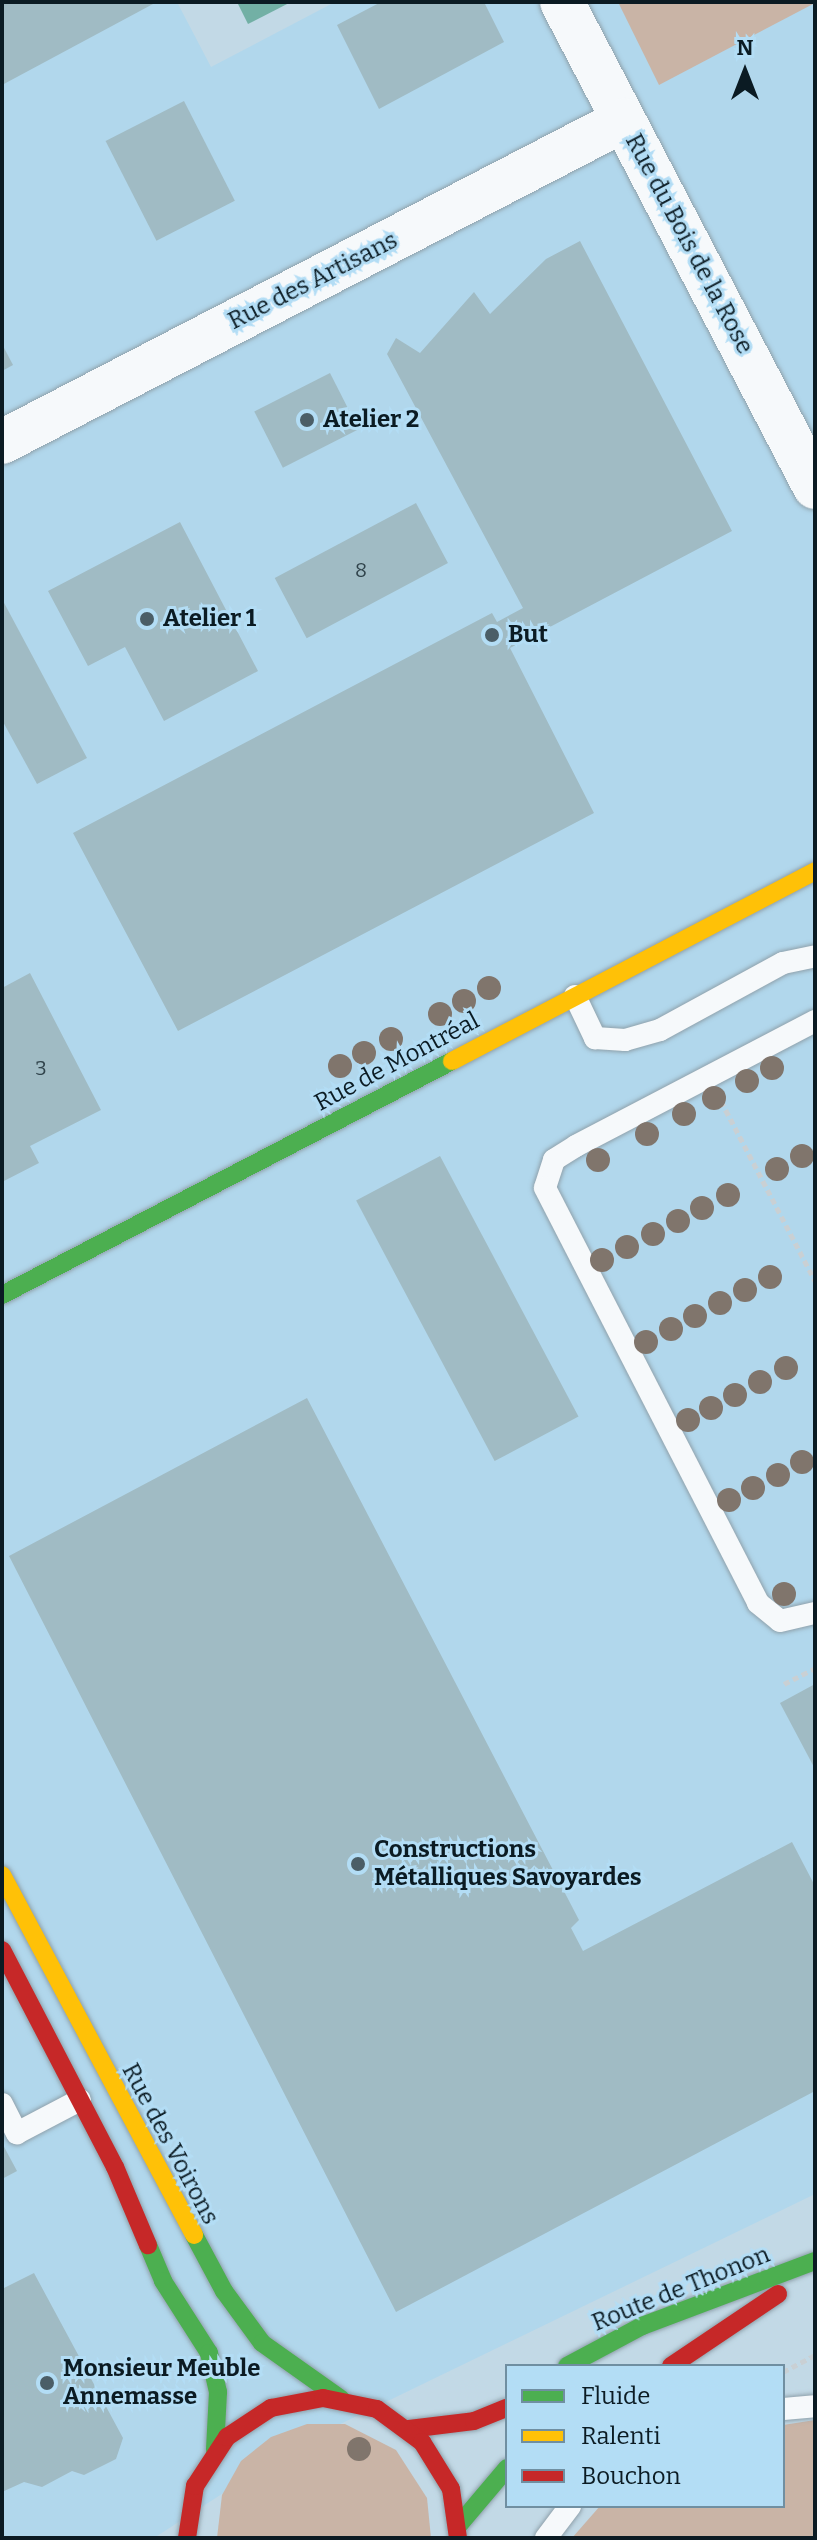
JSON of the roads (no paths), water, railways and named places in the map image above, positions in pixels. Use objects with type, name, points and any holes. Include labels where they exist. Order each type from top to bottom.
[{"type":"street","name":"Rue du Bois de la Rose","points":[[562,2],[815,487]]},
{"type":"street","name":"Rue des Artisans","points":[[2,442],[624,120]]},
{"type":"street","name":"Rue de Montréal","points":[[2,1295],[815,871]]},
{"type":"street","name":"Rue des Voirons","points":[[2,1875],[224,2291],[262,2343],[341,2399]]},
{"type":"street","points":[[2,1950],[80,2100],[163,2281],[209,2353],[218,2392],[215,2450]]},
{"type":"street","name":"Route de Thonon","points":[[571,2364],[642,2326],[815,2261]]},
{"type":"street","name":"Route de Thonon","points":[[674,2364],[815,2269]]},
{"type":"street","points":[[184,2534],[195,2486],[215,2450],[240,2426],[271,2408],[306,2399],[341,2399],[377,2409],[409,2429],[444,2472],[458,2532]]},
{"type":"street","points":[[409,2429],[474,2421],[505,2409]]},
{"type":"street","points":[[458,2532],[505,2471]]},
{"type":"lane","points":[[575,996],[595,1038],[625,1040],[660,1030],[783,963],[815,956]]},
{"type":"lane","points":[[815,1021],[566,1152],[548,1170],[545,1188],[758,1603],[780,1621],[815,1613]]},
{"type":"lane","points":[[2,2104],[17,2133],[80,2100]]},
{"type":"lane","points":[[785,2409],[815,2406]]},
{"type":"lane","points":[[546,2538],[568,2508]]},
{"type":"place","name":"Atelier 2","points":[[307,420]]},
{"type":"place","name":"Atelier 1","points":[[147,619]]},
{"type":"place","name":"But","points":[[492,635]]},
{"type":"place","name":"Constructions Métalliques Savoyardes","points":[[358,1864]]},
{"type":"place","name":"Monsieur Meuble Annemasse","points":[[47,2383]]}]
